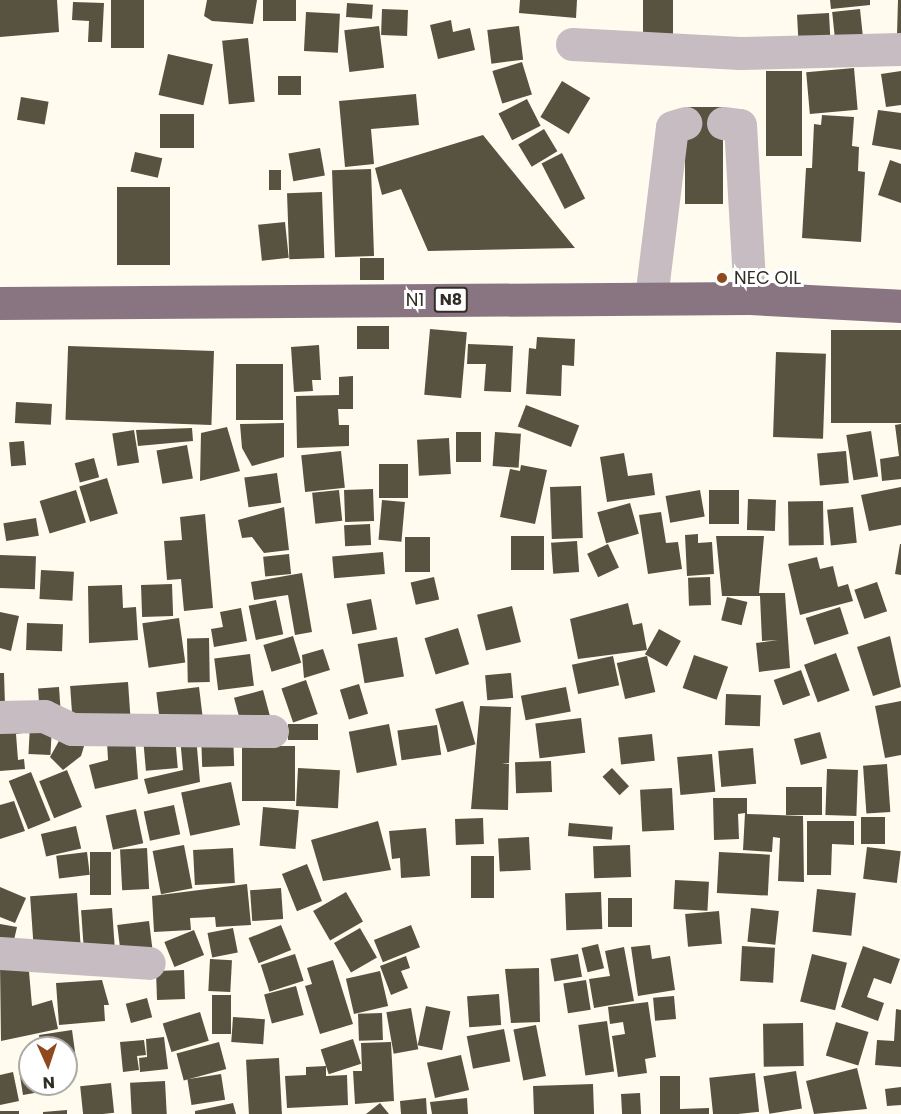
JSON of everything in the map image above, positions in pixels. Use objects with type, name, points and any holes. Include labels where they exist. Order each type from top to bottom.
[{"type":"highway","name":"N1","points":[[0,303],[750,298],[901,306]]},
{"type":"street","points":[[572,44],[740,53],[901,49]]},
{"type":"street","points":[[651,298],[672,127],[685,123]]},
{"type":"street","points":[[723,123],[740,125],[750,298]]},
{"type":"street","points":[[0,717],[44,716],[72,729],[272,731]]},
{"type":"street","points":[[0,953],[149,963]]},
{"type":"building","points":[[0,0],[57,0],[59,32],[0,37]]},
{"type":"building","points":[[111,0],[144,0],[144,48],[111,48]]},
{"type":"building","points":[[207,0],[257,0],[253,24],[212,21],[204,16]]},
{"type":"building","points":[[263,0],[296,0],[296,21],[263,21]]},
{"type":"building","points":[[520,0],[577,0],[576,18],[519,13]]},
{"type":"building","points":[[643,0],[673,0],[673,39],[643,39]]},
{"type":"building","points":[[830,0],[870,0],[870,5],[831,9]]},
{"type":"building","points":[[898,0],[901,0],[901,35],[897,35]]},
{"type":"building","points":[[73,2],[104,3],[102,42],[88,42],[89,21],[72,20]]},
{"type":"building","points":[[347,3],[373,5],[372,19],[346,17]]},
{"type":"building","points":[[382,9],[408,10],[407,36],[381,35]]},
{"type":"building","points":[[860,9],[864,45],[836,48],[832,12]]},
{"type":"building","points":[[306,12],[340,14],[338,53],[304,51]]},
{"type":"building","points":[[829,13],[831,50],[799,52],[797,15]]},
{"type":"building","points":[[451,20],[453,32],[470,28],[475,50],[438,59],[430,25]]},
{"type":"building","points":[[379,26],[384,68],[349,72],[344,30]]},
{"type":"building","points":[[519,26],[523,60],[491,64],[487,30]]},
{"type":"building","points":[[248,38],[255,102],[229,104],[222,41]]},
{"type":"building","points":[[168,54],[213,64],[203,105],[159,95]]},
{"type":"building","points":[[522,62],[532,95],[502,104],[492,71]]},
{"type":"building","points":[[854,68],[858,110],[810,114],[806,72]]},
{"type":"building","points":[[766,71],[802,71],[802,156],[766,156]]},
{"type":"building","points":[[901,71],[901,105],[886,107],[881,74]]},
{"type":"building","points":[[278,76],[301,76],[301,95],[278,95]]},
{"type":"building","points":[[562,81],[590,98],[569,134],[540,117]]},
{"type":"building","points":[[416,94],[419,125],[371,129],[374,164],[345,167],[339,101]]},
{"type":"building","points":[[21,97],[49,102],[45,125],[17,120]]},
{"type":"building","points":[[527,99],[541,126],[512,140],[498,114]]},
{"type":"building","points":[[685,107],[723,107],[723,204],[685,204]]},
{"type":"building","points":[[878,110],[901,113],[901,150],[872,145]]},
{"type":"building","points":[[160,114],[194,114],[194,148],[160,148]]},
{"type":"building","points":[[822,115],[854,117],[852,146],[859,147],[858,171],[865,172],[861,242],[802,238],[806,168],[812,168],[814,124],[821,125]]},
{"type":"building","points":[[544,129],[557,151],[532,167],[518,144]]},
{"type":"building","points":[[483,135],[575,248],[428,251],[401,189],[382,195],[375,168]]},
{"type":"building","points":[[320,148],[325,176],[293,181],[288,154]]},
{"type":"building","points":[[135,152],[162,158],[158,178],[131,171]]},
{"type":"building","points":[[562,153],[585,198],[565,209],[542,163]]},
{"type":"building","points":[[890,160],[901,164],[901,203],[878,195]]},
{"type":"building","points":[[371,169],[374,256],[335,257],[332,170]]},
{"type":"building","points":[[269,170],[281,170],[281,190],[269,190]]},
{"type":"building","points":[[117,187],[170,187],[170,265],[117,265]]},
{"type":"building","points":[[322,192],[324,258],[289,259],[287,193]]},
{"type":"building","points":[[285,222],[289,258],[262,261],[258,225]]},
{"type":"building","points":[[360,258],[384,258],[384,280],[360,280]]},
{"type":"building","points":[[357,326],[389,326],[389,349],[357,349]]},
{"type":"building","points":[[430,329],[467,332],[461,398],[424,395]]},
{"type":"building","points":[[831,330],[901,330],[901,423],[831,423]]},
{"type":"building","points":[[537,337],[575,339],[574,366],[562,365],[561,396],[526,394],[529,348],[536,349]]},
{"type":"building","points":[[468,344],[513,346],[511,392],[484,391],[486,364],[467,364]]},
{"type":"building","points":[[319,345],[321,380],[312,380],[313,391],[294,392],[291,347]]},
{"type":"building","points":[[68,346],[214,351],[211,425],[66,420]]},
{"type":"building","points":[[776,352],[826,354],[823,439],[773,437]]},
{"type":"building","points":[[236,364],[283,364],[283,420],[236,420]]},
{"type":"building","points":[[353,376],[353,409],[338,409],[339,425],[349,425],[349,446],[297,448],[296,396],[339,395],[339,377]]},
{"type":"building","points":[[16,402],[52,404],[51,425],[15,423]]},
{"type":"building","points":[[526,405],[579,425],[571,447],[518,426]]},
{"type":"building","points":[[284,423],[284,457],[252,466],[242,448],[240,424]]},
{"type":"building","points":[[901,424],[901,479],[882,481],[880,459],[899,456],[895,425]]},
{"type":"building","points":[[227,427],[240,471],[200,481],[201,433]]},
{"type":"building","points":[[192,428],[193,441],[138,446],[136,430]]},
{"type":"building","points":[[134,430],[139,463],[117,466],[112,433]]},
{"type":"building","points":[[871,431],[878,476],[854,480],[846,435]]},
{"type":"building","points":[[456,432],[481,432],[481,462],[456,462]]},
{"type":"building","points":[[495,432],[521,434],[519,468],[493,466]]},
{"type":"building","points":[[449,438],[451,474],[419,476],[417,440]]},
{"type":"building","points":[[24,441],[26,465],[11,466],[9,442]]},
{"type":"building","points":[[187,445],[193,478],[162,484],[156,450]]},
{"type":"building","points":[[341,451],[345,488],[305,492],[301,455]]},
{"type":"building","points":[[846,451],[849,483],[820,485],[817,454]]},
{"type":"building","points":[[624,453],[628,476],[652,473],[655,495],[607,502],[600,457]]},
{"type":"building","points":[[94,458],[99,477],[80,482],[75,463]]},
{"type":"building","points":[[379,464],[408,464],[408,498],[379,498]]},
{"type":"building","points":[[521,465],[547,470],[535,524],[500,517],[510,469],[520,471]]},
{"type":"building","points":[[277,473],[281,503],[248,507],[244,478]]},
{"type":"building","points":[[107,478],[118,513],[90,522],[79,486]]},
{"type":"building","points":[[581,486],[583,538],[552,539],[550,487]]},
{"type":"building","points":[[901,487],[901,525],[869,531],[861,495]]},
{"type":"building","points":[[373,489],[374,521],[345,522],[344,490]]},
{"type":"building","points":[[76,490],[86,523],[50,534],[40,501]]},
{"type":"building","points":[[339,490],[342,521],[315,524],[312,493]]},
{"type":"building","points":[[700,490],[705,517],[670,523],[666,496]]},
{"type":"building","points":[[709,490],[739,490],[739,524],[709,524]]},
{"type":"building","points":[[748,499],[776,500],[775,531],[747,530]]},
{"type":"building","points":[[382,500],[405,502],[401,542],[379,540]]},
{"type":"building","points":[[823,501],[824,545],[789,546],[788,502]]},
{"type":"building","points":[[630,503],[639,534],[606,543],[597,512]]},
{"type":"building","points":[[284,507],[289,550],[264,553],[252,537],[242,538],[238,520]]},
{"type":"building","points":[[853,507],[857,543],[831,546],[827,510]]},
{"type":"building","points":[[661,512],[666,543],[678,542],[682,569],[648,574],[639,515]]},
{"type":"building","points":[[205,514],[213,608],[184,611],[181,579],[167,580],[164,541],[182,540],[180,517]]},
{"type":"building","points":[[36,518],[39,536],[6,541],[3,523]]},
{"type":"building","points":[[370,524],[371,545],[345,546],[344,525]]},
{"type":"building","points":[[698,534],[698,543],[712,542],[714,574],[687,576],[685,535]]},
{"type":"building","points":[[511,536],[544,536],[544,570],[511,570]]},
{"type":"building","points":[[716,536],[764,536],[759,593],[785,593],[790,668],[759,672],[756,643],[778,640],[762,641],[760,596],[722,596]]},
{"type":"building","points":[[405,537],[430,537],[430,572],[405,572]]},
{"type":"building","points":[[577,541],[579,572],[553,574],[551,543]]},
{"type":"building","points":[[608,544],[619,568],[598,577],[587,554]]},
{"type":"building","points":[[901,544],[901,575],[895,574]]},
{"type":"building","points":[[383,552],[385,574],[334,578],[332,556]]},
{"type":"building","points":[[289,554],[291,574],[265,577],[263,557]]},
{"type":"building","points":[[0,555],[36,556],[35,589],[0,588]]},
{"type":"building","points":[[817,557],[820,569],[833,566],[838,587],[848,584],[853,601],[800,615],[788,564]]},
{"type":"building","points":[[41,570],[74,572],[72,601],[39,599]]},
{"type":"building","points":[[302,573],[312,632],[295,635],[288,595],[254,600],[251,582]]},
{"type":"building","points":[[434,577],[439,599],[416,605],[411,582]]},
{"type":"building","points":[[710,577],[711,605],[689,606],[688,578]]},
{"type":"building","points":[[877,582],[887,611],[864,619],[854,590]]},
{"type":"building","points":[[172,584],[173,616],[142,617],[141,585]]},
{"type":"building","points":[[122,585],[123,608],[136,607],[138,640],[89,643],[88,586]]},
{"type":"building","points":[[727,597],[747,602],[742,625],[721,620]]},
{"type":"building","points":[[371,599],[377,629],[352,634],[346,604]]},
{"type":"building","points":[[276,600],[283,634],[256,640],[249,606]]},
{"type":"building","points":[[628,603],[633,625],[642,623],[647,650],[578,659],[570,619]]},
{"type":"building","points":[[512,606],[521,642],[486,651],[477,615]]},
{"type":"building","points":[[840,607],[849,634],[814,645],[806,618]]},
{"type":"building","points":[[241,608],[247,641],[214,647],[211,629],[223,627],[220,612]]},
{"type":"building","points":[[0,612],[19,616],[11,651],[0,648]]},
{"type":"building","points":[[179,618],[185,663],[149,668],[142,623]]},
{"type":"building","points":[[27,623],[63,624],[62,651],[26,650]]},
{"type":"building","points":[[458,628],[469,664],[436,675],[425,638]]},
{"type":"building","points":[[659,629],[681,641],[667,666],[645,654]]},
{"type":"building","points":[[293,636],[301,663],[272,672],[263,645]]},
{"type":"building","points":[[890,636],[901,687],[873,696],[857,647]]},
{"type":"building","points":[[397,637],[404,676],[365,683],[358,644]]},
{"type":"building","points":[[187,638],[209,638],[210,682],[188,682]]},
{"type":"building","points":[[323,649],[330,670],[304,678],[302,655]]},
{"type":"building","points":[[836,653],[850,691],[818,702],[804,665]]},
{"type":"building","points":[[250,654],[254,686],[218,690],[214,658]]},
{"type":"building","points":[[694,655],[728,667],[717,700],[683,688]]},
{"type":"building","points":[[613,656],[619,685],[578,694],[572,665]]},
{"type":"building","points":[[647,656],[655,692],[625,699],[617,663]]},
{"type":"building","points":[[801,670],[810,695],[783,705],[774,680]]},
{"type":"building","points":[[0,673],[4,673],[5,706],[0,707]]},
{"type":"building","points":[[511,673],[513,698],[487,700],[485,675]]},
{"type":"building","points":[[306,680],[318,714],[293,723],[281,688]]},
{"type":"building","points":[[128,682],[131,728],[73,732],[70,686]]},
{"type":"building","points":[[359,684],[368,714],[349,719],[340,690]]},
{"type":"building","points":[[59,687],[61,716],[40,717],[38,688]]},
{"type":"building","points":[[199,687],[203,718],[160,723],[156,692]]},
{"type":"building","points":[[566,687],[571,712],[526,720],[521,696]]},
{"type":"building","points":[[263,690],[271,720],[242,728],[234,698]]},
{"type":"building","points":[[726,694],[761,695],[760,726],[725,725]]},
{"type":"building","points":[[463,701],[475,744],[448,752],[435,709]]},
{"type":"building","points":[[901,701],[901,755],[885,758],[875,706]]},
{"type":"building","points":[[480,706],[511,707],[509,763],[502,763],[509,764],[508,810],[471,809]]},
{"type":"building","points":[[581,718],[585,753],[540,758],[535,724]]},
{"type":"building","points":[[22,721],[22,733],[16,734],[18,760],[24,759],[25,769],[0,771],[0,723]]},
{"type":"building","points":[[288,724],[318,724],[318,740],[288,740]]},
{"type":"building","points":[[389,724],[397,765],[357,773],[349,732]]},
{"type":"building","points":[[30,725],[52,726],[50,755],[28,754]]},
{"type":"building","points":[[437,725],[441,755],[402,760],[397,731]]},
{"type":"building","points":[[64,732],[85,743],[81,756],[63,770],[50,757]]},
{"type":"building","points":[[233,732],[234,766],[202,767],[201,733]]},
{"type":"building","points":[[820,732],[827,758],[801,765],[794,739]]},
{"type":"building","points":[[652,734],[655,761],[621,764],[618,738]]},
{"type":"building","points":[[175,736],[178,768],[146,771],[143,739]]},
{"type":"building","points":[[196,736],[200,782],[148,794],[144,779],[183,770],[180,738]]},
{"type":"building","points":[[135,739],[138,779],[95,789],[89,765],[108,760],[107,742]]},
{"type":"building","points":[[242,746],[295,746],[295,801],[242,801]]},
{"type":"building","points":[[753,748],[756,784],[721,787],[718,751]]},
{"type":"building","points":[[712,754],[715,792],[680,795],[677,757]]},
{"type":"building","points":[[551,761],[552,792],[516,793],[515,762]]},
{"type":"building","points":[[887,764],[890,812],[866,814],[863,766]]},
{"type":"building","points":[[298,768],[340,770],[338,808],[296,806]]},
{"type":"building","points":[[612,768],[629,786],[620,795],[602,777]]},
{"type":"building","points":[[827,769],[858,770],[856,816],[825,815]]},
{"type":"building","points":[[67,770],[82,807],[54,818],[39,781]]},
{"type":"building","points":[[31,772],[50,820],[28,829],[9,781]]},
{"type":"building","points":[[231,782],[240,825],[190,836],[181,793]]},
{"type":"building","points":[[786,787],[822,787],[822,815],[786,815]]},
{"type":"building","points":[[672,788],[674,830],[642,832],[640,790]]},
{"type":"building","points":[[713,798],[747,798],[747,814],[803,816],[804,882],[778,881],[780,838],[773,837],[772,852],[743,850],[745,813],[738,814],[739,839],[714,840]]},
{"type":"building","points":[[14,801],[25,831],[0,839],[0,805]]},
{"type":"building","points":[[174,805],[180,834],[150,841],[144,811]]},
{"type":"building","points":[[263,807],[299,810],[295,849],[260,846]]},
{"type":"building","points":[[136,809],[143,843],[113,850],[106,815]]},
{"type":"building","points":[[861,817],[885,817],[885,844],[861,844]]},
{"type":"building","points":[[483,818],[484,844],[456,845],[455,819]]},
{"type":"building","points":[[378,821],[391,870],[323,881],[311,840]]},
{"type":"building","points":[[807,821],[854,821],[854,845],[832,844],[831,875],[807,875]]},
{"type":"building","points":[[569,823],[613,827],[612,840],[568,836]]},
{"type":"building","points":[[76,826],[81,848],[46,857],[41,834]]},
{"type":"building","points":[[426,828],[430,876],[401,878],[400,858],[392,859],[389,831]]},
{"type":"building","points":[[529,837],[531,870],[500,872],[498,839]]},
{"type":"building","points":[[184,845],[192,888],[161,894],[153,851]]},
{"type":"building","points":[[630,845],[631,877],[594,878],[593,846]]},
{"type":"building","points":[[867,847],[901,851],[897,883],[863,879]]},
{"type":"building","points":[[147,848],[149,889],[122,890],[120,849]]},
{"type":"building","points":[[233,848],[235,883],[195,885],[193,850]]},
{"type":"building","points":[[87,852],[90,875],[59,879],[56,856]]},
{"type":"building","points":[[90,852],[111,852],[111,895],[90,895]]},
{"type":"building","points":[[719,852],[770,855],[768,896],[717,893]]},
{"type":"building","points":[[471,856],[494,856],[494,898],[471,898]]},
{"type":"building","points":[[307,864],[322,901],[297,911],[282,874]]},
{"type":"building","points":[[675,880],[709,882],[707,911],[673,909]]},
{"type":"building","points":[[247,884],[251,925],[216,927],[215,917],[190,918],[191,930],[154,932],[152,896]]},
{"type":"building","points":[[0,887],[26,898],[15,923],[0,917]]},
{"type":"building","points":[[281,888],[283,919],[252,921],[250,890]]},
{"type":"building","points":[[817,889],[856,893],[851,936],[813,932]]},
{"type":"building","points":[[346,892],[363,921],[330,940],[313,911]]},
{"type":"building","points":[[601,892],[602,929],[566,930],[565,893]]},
{"type":"building","points":[[77,893],[81,951],[34,954],[30,896]]},
{"type":"building","points":[[608,898],[632,898],[632,927],[608,927]]},
{"type":"building","points":[[112,908],[115,956],[84,958],[81,910]]},
{"type":"building","points":[[751,908],[779,911],[775,945],[747,942]]},
{"type":"building","points":[[719,911],[722,944],[688,947],[685,914]]},
{"type":"building","points":[[149,921],[154,960],[122,964],[117,925]]},
{"type":"building","points":[[0,924],[17,927],[11,953],[0,950]]},
{"type":"building","points":[[281,925],[291,950],[259,963],[249,938]]},
{"type":"building","points":[[411,925],[420,947],[383,962],[374,940]]},
{"type":"building","points":[[233,928],[238,953],[212,958],[207,933]]},
{"type":"building","points":[[360,928],[377,957],[351,972],[334,943]]},
{"type":"building","points":[[194,930],[204,955],[174,967],[164,942]]},
{"type":"building","points":[[598,944],[604,968],[588,972],[582,948]]},
{"type":"building","points":[[650,945],[652,959],[670,956],[675,990],[638,996],[631,947]]},
{"type":"building","points":[[742,946],[775,948],[773,983],[740,981]]},
{"type":"building","points":[[863,946],[900,959],[891,984],[874,978],[867,997],[884,1003],[878,1021],[841,1007]]},
{"type":"building","points":[[624,947],[634,1001],[594,1008],[589,979],[610,976],[605,951]]},
{"type":"building","points":[[295,954],[304,981],[269,992],[261,965]]},
{"type":"building","points":[[578,954],[582,977],[554,982],[550,959]]},
{"type":"building","points":[[812,954],[847,963],[835,1010],[800,1002]]},
{"type":"building","points":[[406,956],[410,968],[401,971],[408,988],[391,995],[380,966]]},
{"type":"building","points":[[210,959],[232,960],[230,992],[208,991]]},
{"type":"building","points":[[28,960],[32,1006],[52,1000],[58,1029],[1,1041],[0,963]]},
{"type":"building","points":[[333,960],[353,1024],[320,1034],[305,986],[312,984],[307,968]]},
{"type":"building","points":[[539,968],[540,1022],[511,1023],[505,969]]},
{"type":"building","points":[[184,970],[185,999],[157,1000],[156,971]]},
{"type":"building","points":[[380,971],[388,1006],[354,1014],[346,979]]},
{"type":"building","points":[[102,980],[109,1005],[104,1005],[105,1021],[59,1025],[56,983]]},
{"type":"building","points":[[586,980],[591,1010],[568,1013],[563,984]]},
{"type":"building","points":[[296,986],[304,1015],[272,1024],[264,995]]},
{"type":"building","points":[[499,994],[501,1025],[469,1027],[467,996]]},
{"type":"building","points":[[212,995],[231,995],[231,1034],[212,1034]]},
{"type":"building","points":[[674,996],[676,1019],[655,1021],[653,998]]},
{"type":"building","points":[[147,998],[152,1017],[131,1023],[126,1004]]},
{"type":"building","points":[[648,1002],[656,1057],[645,1059],[647,1073],[618,1077],[612,1036],[625,1034],[623,1022],[610,1024],[608,1007]]},
{"type":"building","points":[[426,1006],[450,1011],[442,1050],[418,1045]]},
{"type":"building","points":[[411,1008],[418,1049],[394,1054],[386,1012]]},
{"type":"building","points":[[896,1009],[901,1010],[901,1067],[875,1065],[877,1040],[894,1041]]},
{"type":"building","points":[[200,1012],[209,1041],[171,1052],[163,1023]]},
{"type":"building","points":[[382,1013],[383,1040],[359,1041],[358,1014]]},
{"type":"building","points":[[233,1017],[265,1019],[263,1044],[231,1042]]},
{"type":"building","points":[[607,1021],[614,1072],[585,1076],[578,1025]]},
{"type":"building","points":[[836,1022],[869,1032],[858,1065],[826,1055]]},
{"type":"building","points":[[803,1023],[804,1066],[764,1067],[763,1024]]},
{"type":"building","points":[[536,1025],[546,1076],[523,1080],[513,1029]]},
{"type":"building","points":[[504,1029],[510,1061],[473,1069],[467,1036]]},
{"type":"building","points":[[72,1030],[73,1036],[39,1036]]},
{"type":"building","points":[[164,1037],[168,1069],[140,1072],[139,1058],[147,1057],[146,1039]]},
{"type":"building","points":[[353,1039],[361,1064],[329,1074],[321,1050]]},
{"type":"building","points":[[144,1040],[146,1055],[137,1056],[139,1070],[123,1072],[120,1042]]},
{"type":"building","points":[[219,1042],[226,1069],[184,1080],[176,1053]]},
{"type":"building","points":[[391,1042],[394,1101],[355,1104],[353,1071],[362,1071],[361,1043]]},
{"type":"building","points":[[461,1055],[469,1090],[435,1098],[427,1063]]},
{"type":"building","points":[[279,1058],[282,1114],[249,1114],[246,1060]]},
{"type":"building","points":[[326,1066],[326,1076],[347,1075],[348,1105],[287,1108],[285,1076],[306,1075],[306,1067]]},
{"type":"building","points":[[857,1068],[867,1109],[814,1114],[806,1081]]},
{"type":"building","points":[[796,1071],[802,1109],[769,1114],[763,1076]]},
{"type":"building","points":[[13,1072],[19,1101],[0,1105],[0,1075]]},
{"type":"building","points":[[755,1073],[759,1112],[713,1114],[709,1078]]},
{"type":"building","points":[[221,1074],[225,1100],[191,1105],[187,1079]]},
{"type":"building","points":[[660,1076],[680,1076],[680,1109],[709,1108],[709,1114],[660,1114]]},
{"type":"building","points":[[165,1081],[167,1114],[132,1114],[130,1083]]},
{"type":"building","points":[[111,1083],[114,1113],[83,1114],[80,1086]]},
{"type":"building","points":[[593,1084],[594,1114],[534,1114],[533,1086]]},
{"type":"building","points":[[901,1087],[901,1105],[887,1106],[885,1089]]},
{"type":"building","points":[[640,1093],[641,1114],[622,1114],[621,1094]]},
{"type":"building","points":[[426,1098],[427,1114],[401,1114],[400,1101]]},
{"type":"building","points":[[467,1098],[468,1114],[432,1114],[430,1102]]},
{"type":"building","points":[[233,1103],[236,1114],[195,1114],[195,1111]]},
{"type":"building","points":[[380,1103],[389,1114],[366,1114]]},
{"type":"building","points":[[67,1110],[67,1114],[43,1114],[43,1112]]},
{"type":"building","points":[[0,1111],[19,1111],[19,1114],[0,1114]]},
{"type":"place","name":"NEC OIL","points":[[722,278]]}]
